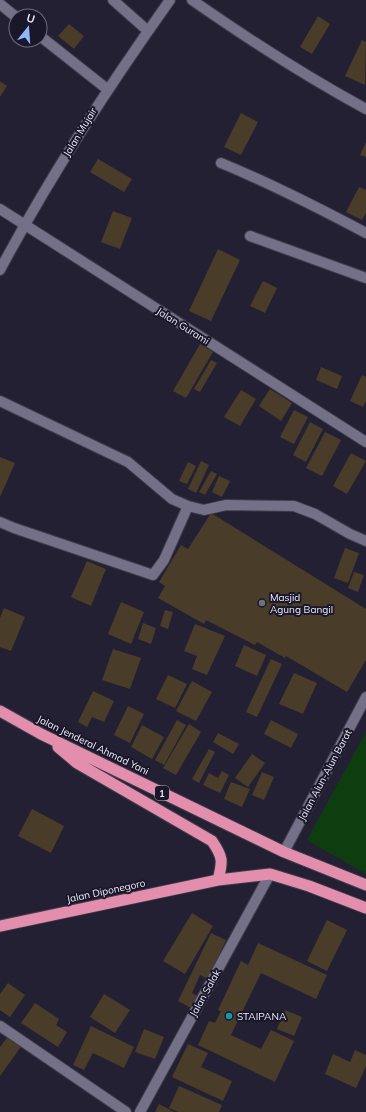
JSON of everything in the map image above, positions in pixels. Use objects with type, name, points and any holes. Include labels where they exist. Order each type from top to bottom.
[{"type":"highway","name":"Jalan Jenderal Ahmad Yani","points":[[0,711],[41,734],[284,852]]},
{"type":"highway","name":"1","points":[[41,734],[78,763],[212,841],[220,853],[222,864],[218,880]]},
{"type":"highway","name":"1","points":[[284,852],[366,885]]},
{"type":"highway","name":"Jalan Diponegoro","points":[[0,926],[218,880],[270,874]]},
{"type":"highway","points":[[270,874],[316,889],[366,908]]},
{"type":"street","points":[[113,0],[148,31]]},
{"type":"street","name":"Jalan Mujair","points":[[0,270],[24,225],[107,90],[170,0]]},
{"type":"street","points":[[192,0],[251,41],[297,70],[366,109]]},
{"type":"street","points":[[0,4],[8,10]]},
{"type":"street","points":[[48,42],[107,90]]},
{"type":"street","points":[[221,163],[266,181],[320,208],[366,234]]},
{"type":"street","name":"Jalan Gurami","points":[[0,209],[366,442]]},
{"type":"street","points":[[250,236],[366,278]]},
{"type":"street","points":[[0,401],[128,462],[172,499],[188,506],[204,510],[226,505],[294,506],[315,514],[350,534],[366,541]]},
{"type":"street","points":[[0,522],[153,575],[159,569],[164,560],[188,506]]},
{"type":"street","name":"Jalan Alun-Alun Barat","points":[[284,852],[366,697]]},
{"type":"street","name":"Jalan Salak","points":[[140,1112],[270,874]]},
{"type":"street","points":[[0,1026],[126,1112]]},
{"type":"green space","points":[[366,732],[366,874],[307,840]]},
{"type":"building","points":[[318,16],[330,24],[312,54],[300,47]]},
{"type":"building","points":[[69,24],[84,36],[74,49],[58,36]]},
{"type":"building","points":[[362,40],[366,42],[365,85],[345,76]]},
{"type":"building","points":[[0,81],[7,86],[0,97]]},
{"type":"building","points":[[241,113],[258,122],[241,155],[224,147]]},
{"type":"building","points":[[366,142],[366,157],[360,155]]},
{"type":"building","points":[[98,159],[132,179],[124,192],[90,172]]},
{"type":"building","points":[[359,187],[366,190],[366,213],[362,220],[346,212]]},
{"type":"building","points":[[113,211],[132,218],[120,249],[101,242]]},
{"type":"building","points":[[218,249],[240,260],[211,321],[189,311]]},
{"type":"building","points":[[263,281],[277,288],[265,313],[250,306]]},
{"type":"building","points":[[200,344],[213,352],[186,398],[173,391]]},
{"type":"building","points":[[211,360],[217,363],[200,392],[194,389]]},
{"type":"building","points":[[321,367],[342,376],[337,389],[316,380]]},
{"type":"building","points":[[362,375],[366,377],[366,401],[363,407],[350,401]]},
{"type":"building","points":[[270,389],[292,403],[281,421],[259,406]]},
{"type":"building","points":[[241,390],[256,399],[240,426],[224,417]]},
{"type":"building","points":[[294,410],[308,417],[294,444],[280,437]]},
{"type":"building","points":[[310,422],[323,429],[306,462],[293,455]]},
{"type":"building","points":[[325,432],[341,440],[322,476],[306,468]]},
{"type":"building","points":[[351,453],[366,461],[347,494],[333,486]]},
{"type":"building","points":[[0,457],[15,463],[0,497]]},
{"type":"building","points":[[201,461],[209,465],[196,493],[188,489]]},
{"type":"building","points":[[188,462],[196,466],[187,484],[179,481]]},
{"type":"building","points":[[211,471],[217,474],[205,495],[199,492]]},
{"type":"building","points":[[219,476],[230,481],[222,497],[212,492]]},
{"type":"building","name":"Masjid Agung Bangil","points":[[211,513],[366,609],[366,660],[347,692],[286,656],[285,658],[257,642],[255,645],[206,620],[204,624],[158,598],[165,586],[159,582],[181,545],[188,549]]},
{"type":"building","points":[[345,548],[359,553],[348,583],[334,578]]},
{"type":"building","points":[[87,561],[106,569],[91,606],[71,597]]},
{"type":"building","points":[[354,572],[364,575],[358,592],[348,588]]},
{"type":"building","points":[[121,602],[144,612],[131,644],[108,634]]},
{"type":"building","points":[[4,608],[25,617],[11,651],[0,647],[0,618]]},
{"type":"building","points":[[165,610],[173,612],[168,629],[160,626]]},
{"type":"building","points":[[143,623],[156,628],[151,644],[138,639]]},
{"type":"building","points":[[195,624],[225,636],[207,675],[192,669],[197,656],[184,651]]},
{"type":"building","points":[[244,645],[266,655],[257,676],[235,666]]},
{"type":"building","points":[[113,649],[141,658],[130,689],[102,680]]},
{"type":"building","points":[[271,659],[282,664],[257,717],[246,712]]},
{"type":"building","points":[[294,673],[317,683],[303,714],[279,704]]},
{"type":"building","points":[[168,675],[187,684],[175,708],[156,699]]},
{"type":"building","points":[[192,681],[212,692],[196,721],[176,711]]},
{"type":"building","points":[[93,691],[114,701],[104,722],[92,717],[87,727],[78,722]]},
{"type":"building","points":[[128,706],[144,714],[130,743],[114,735]]},
{"type":"building","points":[[177,720],[186,725],[164,765],[155,760]]},
{"type":"building","points":[[271,720],[298,734],[291,748],[264,734]]},
{"type":"building","points":[[189,724],[201,732],[176,775],[163,768]]},
{"type":"building","points":[[142,725],[164,737],[152,759],[131,747]]},
{"type":"building","points":[[218,733],[239,744],[233,754],[213,742]]},
{"type":"building","points":[[209,749],[215,752],[199,783],[192,779]]},
{"type":"building","points":[[252,754],[265,763],[248,787],[235,778]]},
{"type":"building","points":[[222,771],[229,775],[220,793],[203,785],[209,773],[218,778]]},
{"type":"building","points":[[262,772],[274,777],[264,800],[252,795]]},
{"type":"building","points":[[231,782],[250,789],[242,807],[224,799]]},
{"type":"building","points":[[32,809],[64,826],[51,853],[18,836]]},
{"type":"building","points":[[192,913],[213,926],[185,974],[163,961]]},
{"type":"building","points":[[327,920],[347,930],[327,971],[307,961]]},
{"type":"building","points":[[211,933],[226,940],[208,979],[200,975],[192,993],[197,996],[191,1008],[178,1001]]},
{"type":"building","name":"STAIPANA","points":[[258,943],[327,975],[316,999],[261,973],[231,1035],[261,1049],[271,1030],[294,1041],[275,1082],[198,1045],[209,1021],[215,1023],[221,1011],[218,1010],[241,961],[248,965]]},
{"type":"building","points":[[8,983],[25,995],[10,1017],[0,1010],[0,994]]},
{"type":"building","points":[[104,994],[130,1010],[115,1033],[90,1017]]},
{"type":"building","points":[[35,1003],[59,1019],[56,1025],[67,1032],[58,1047],[21,1023]]},
{"type":"building","points":[[285,1010],[302,1017],[294,1036],[277,1029]]},
{"type":"building","points":[[91,1026],[134,1047],[124,1068],[93,1053],[84,1070],[73,1065]]},
{"type":"building","points":[[144,1029],[164,1037],[155,1059],[135,1052]]},
{"type":"building","points":[[9,1035],[23,1044],[0,1076],[0,1047]]},
{"type":"building","points":[[188,1044],[208,1053],[201,1067],[232,1081],[223,1101],[172,1077]]},
{"type":"building","points":[[355,1050],[366,1055],[366,1066],[356,1088],[325,1074],[333,1054],[350,1062]]},
{"type":"building","points":[[179,1086],[222,1105],[219,1112],[178,1112],[169,1108]]},
{"type":"building","points":[[159,1104],[174,1112],[155,1112]]},
{"type":"place","name":"Masjid Agung Bangil","points":[[262,603]]},
{"type":"place","name":"STAIPANA","points":[[229,1016]]}]
